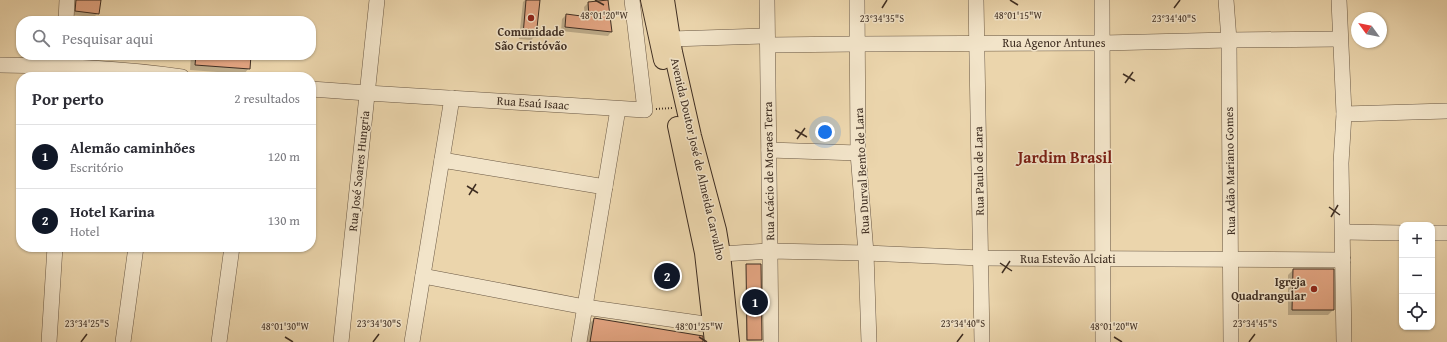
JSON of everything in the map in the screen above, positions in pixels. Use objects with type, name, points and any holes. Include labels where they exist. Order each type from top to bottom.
[{"type":"main road","name":"Avenida Doutor José de Almeida Carvalho","points":[[650,0],[704,253],[713,333]]},
{"type":"main road","name":"Avenida Doutor José de Almeida Carvalho","points":[[665,0],[671,39],[692,136],[721,254],[730,342]]},
{"type":"street","points":[[66,16],[67,0]]},
{"type":"street","name":"Rua José Soares Hungria","points":[[341,342],[376,0]]},
{"type":"street","points":[[632,0],[645,110]]},
{"type":"street","name":"Rua Acácio de Moraes Terra","points":[[767,0],[771,342]]},
{"type":"street","name":"Rua Durval Bento de Lara","points":[[857,0],[858,153],[866,253],[869,342]]},
{"type":"street","name":"Rua Paulo de Lara","points":[[976,0],[982,342]]},
{"type":"street","points":[[1102,0],[1103,342]]},
{"type":"street","name":"Rua Adão Mariano Gomes","points":[[1226,0],[1229,40],[1232,259],[1231,342]]},
{"type":"street","points":[[1339,0],[1344,114],[1341,163],[1344,342]]},
{"type":"street","name":"Rua Agenor Antunes","points":[[671,39],[857,44],[1102,44],[1229,40],[1340,39]]},
{"type":"street","points":[[0,65],[65,66],[127,72]]},
{"type":"street","name":"Rua Esaú Isaac","points":[[316,89],[645,110]]},
{"type":"street","points":[[412,342],[452,98]]},
{"type":"street","points":[[579,342],[618,109]]},
{"type":"street","points":[[1344,114],[1447,111]]},
{"type":"street","points":[[769,150],[858,153]]},
{"type":"street","points":[[442,160],[605,187]]},
{"type":"street","points":[[1342,232],[1399,232]]},
{"type":"street","points":[[1435,233],[1447,233]]},
{"type":"street","name":"Rua Estevão Alciati","points":[[721,254],[770,251],[980,258],[1342,260]]},
{"type":"street","points":[[49,342],[55,252]]},
{"type":"street","points":[[123,342],[135,252]]},
{"type":"street","points":[[219,342],[231,252]]},
{"type":"street","points":[[423,276],[713,333]]},
{"type":"path","points":[[645,110],[673,108]]},
{"type":"building","points":[[76,0],[101,0],[99,14],[75,11]]},
{"type":"building","name":"Comunidade São Cristóvão","points":[[526,0],[540,0],[536,37],[523,35]]},
{"type":"building","points":[[608,0],[612,32],[565,27],[566,14],[589,17],[588,2]]},
{"type":"building","points":[[196,60],[251,60],[250,69],[195,65]]},
{"type":"building","points":[[746,264],[761,264],[762,340],[747,340]]},
{"type":"building","name":"Igreja Quadrangular","points":[[1293,269],[1334,269],[1334,310],[1292,310]]},
{"type":"building","points":[[594,318],[703,336],[703,342],[590,342]]},
{"type":"place","name":"Comunidade São Cristóvão","points":[[531,18]]},
{"type":"place","name":"Hotel Karina","points":[[667,276]]},
{"type":"place","name":"Igreja Quadrangular","points":[[1314,289]]},
{"type":"place","name":"Alemão caminhões","points":[[755,302]]},
{"type":"district","name":"Jardim Brasil","points":[[1065,157]]}]
